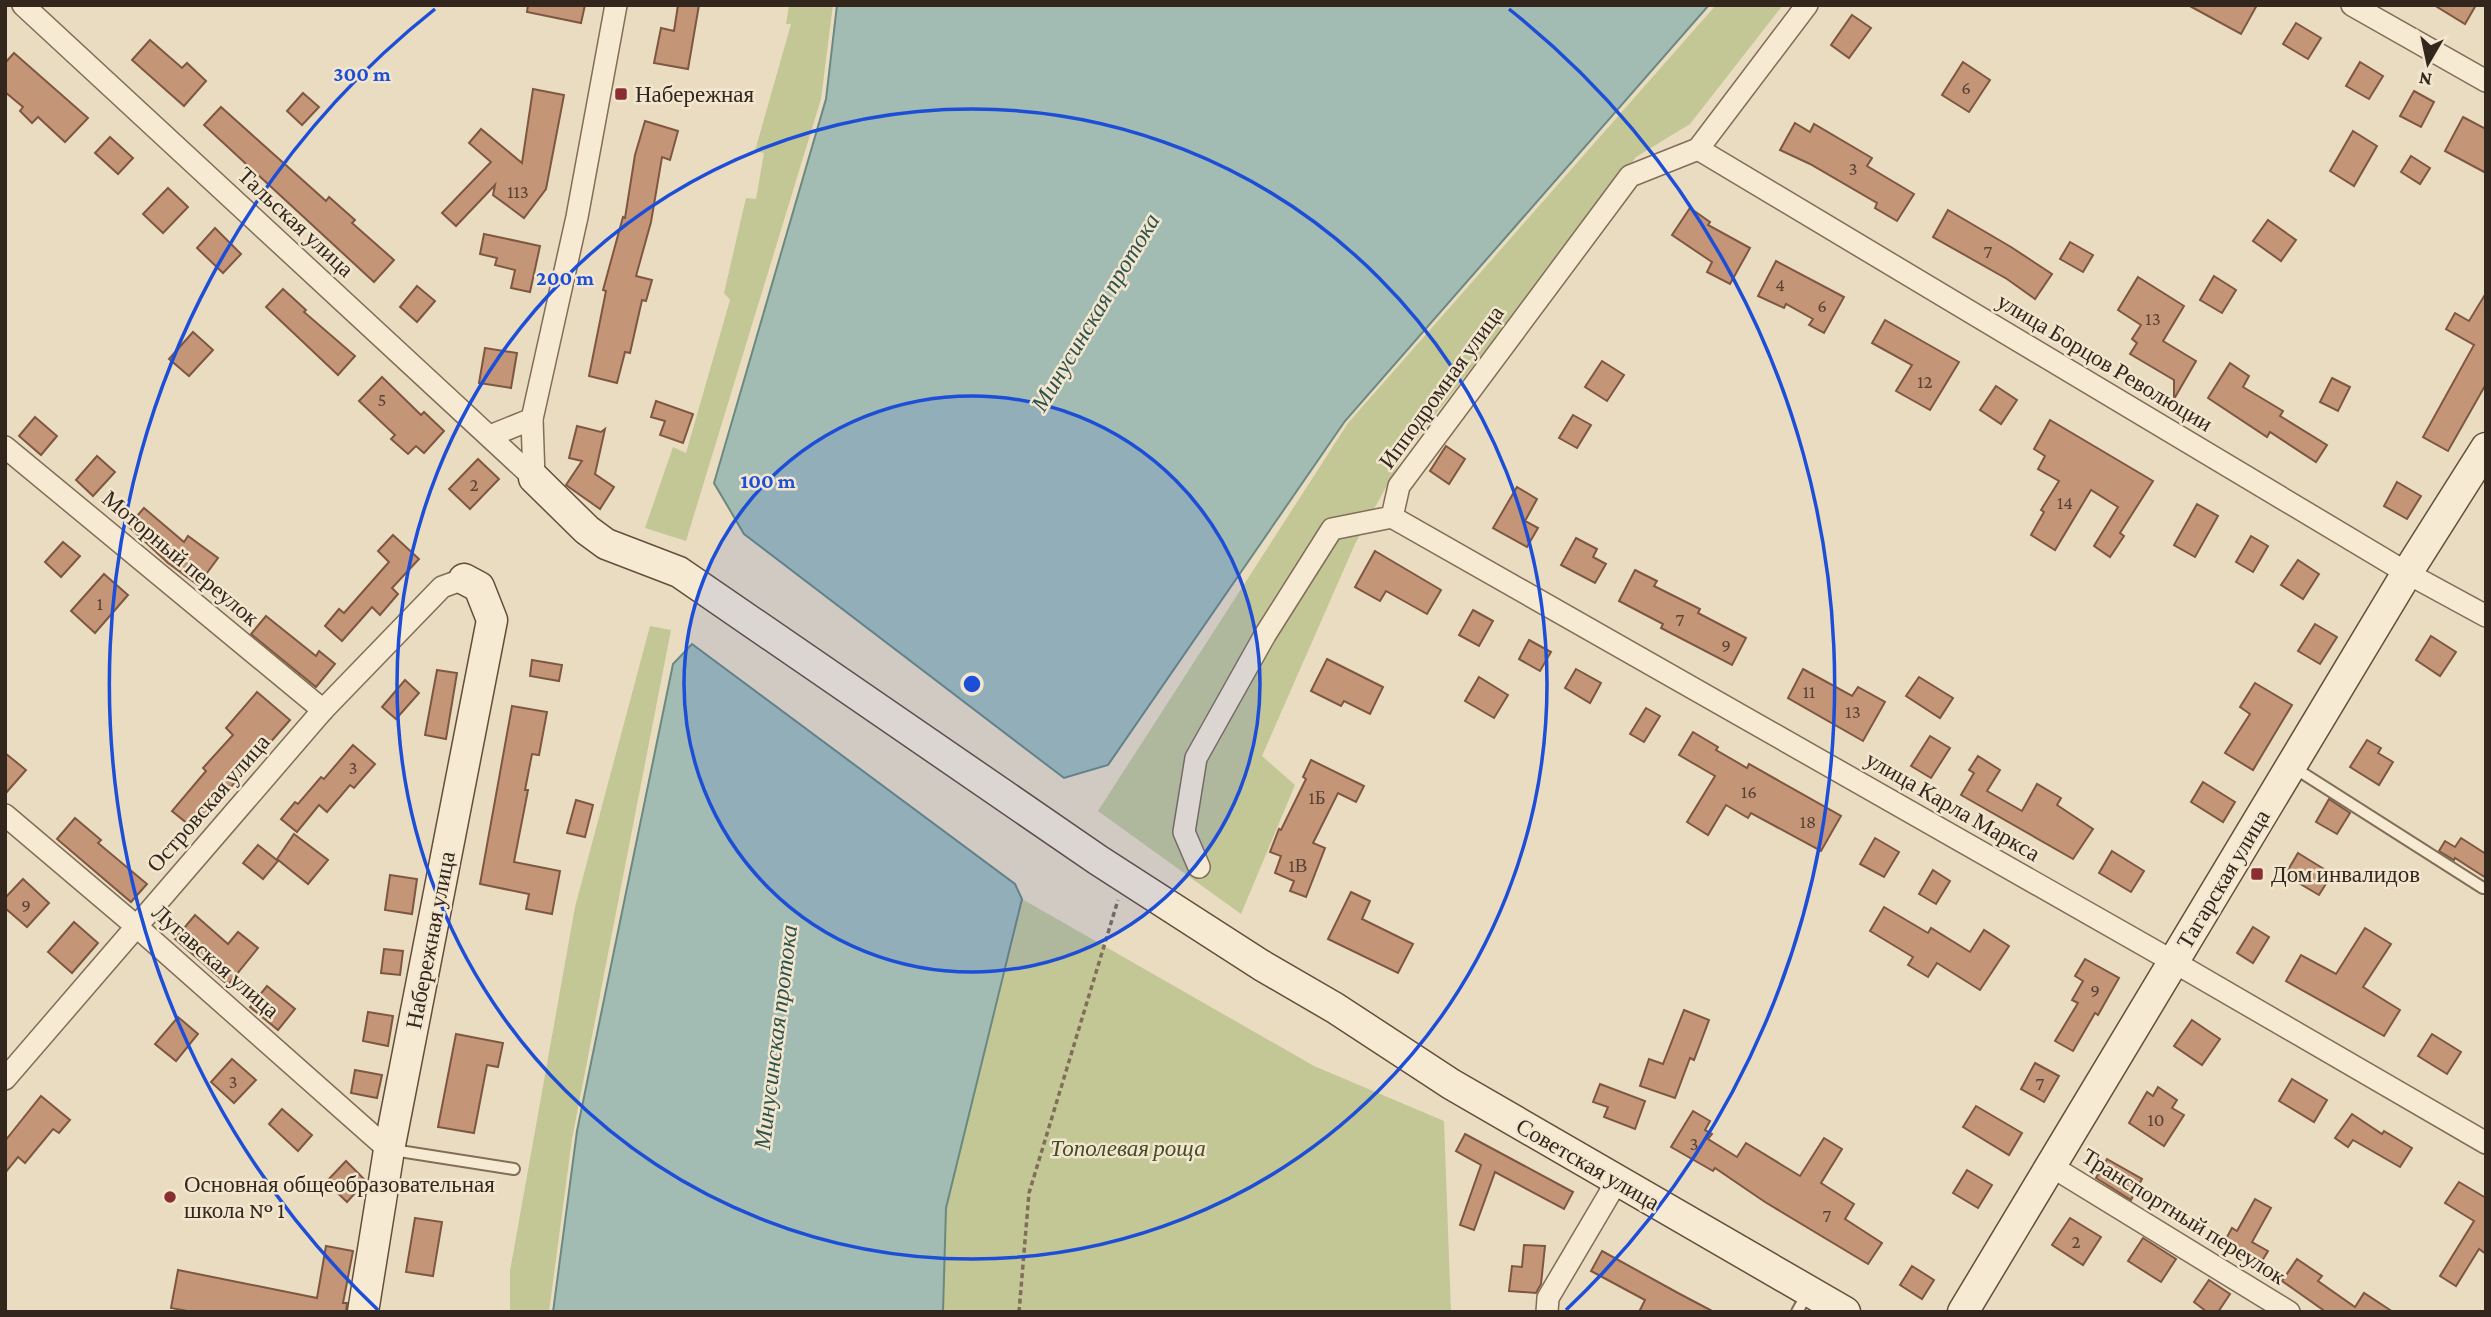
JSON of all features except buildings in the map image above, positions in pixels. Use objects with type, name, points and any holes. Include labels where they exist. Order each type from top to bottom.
[{"type":"street","name":"Тальская улица","points":[[23,5],[534,478]]},
{"type":"street","points":[[534,478],[531,419],[577,217],[616,5]]},
{"type":"street","points":[[1698,149],[1807,5]]},
{"type":"street","points":[[2352,5],[2486,81]]},
{"type":"street","name":"Ипподромная улица","points":[[1392,517],[1399,486],[1630,176],[1698,149]]},
{"type":"street","name":"улица Борцов Революции","points":[[1698,149],[2407,573],[2486,617]]},
{"type":"street","points":[[490,436],[531,419]]},
{"type":"street","name":"Моторный переулок","points":[[5,447],[323,710]]},
{"type":"street","name":"Тагарская улица","points":[[1963,1312],[2407,573],[2486,448]]},
{"type":"street","name":"Советская улица","points":[[534,478],[587,530],[606,544],[679,572],[1098,860],[1261,965],[1335,1008],[1451,1084],[1617,1181],[1803,1302],[1845,1312]]},
{"type":"street","points":[[1199,867],[1184,832],[1196,758],[1265,635],[1332,529],[1392,517]]},
{"type":"street","name":"улица Карла Маркса","points":[[1392,517],[2174,962],[2486,1143]]},
{"type":"street","name":"Островская улица","points":[[5,1079],[323,710],[442,587],[464,579]]},
{"type":"street","name":"Набережная улица","points":[[363,1312],[389,1150],[492,620],[479,587],[464,579]]},
{"type":"street","name":"Лугавская улица","points":[[5,816],[136,926],[389,1150]]},
{"type":"street","name":"Транспортный переулок","points":[[2051,1166],[2289,1312]]},
{"type":"street","points":[[1547,1312],[1548,1298],[1617,1181]]},
{"type":"lane","points":[[2291,766],[2483,888]]},
{"type":"lane","points":[[389,1150],[514,1169]]},
{"type":"path","points":[[1019,1312],[1029,1193],[1125,877]]},
{"type":"green space","points":[[789,5],[833,5],[821,99],[686,541],[645,528],[673,447],[686,453],[730,300],[724,293],[746,198],[756,199],[764,153],[755,151],[791,24],[786,24]]},
{"type":"green space","points":[[1716,5],[1783,5],[1690,124],[1636,157],[1403,456],[1355,544],[1262,756],[1295,785],[1241,914],[1098,811],[1348,423]]},
{"type":"green space","points":[[650,626],[671,630],[572,1139],[549,1312],[510,1312],[510,1271],[575,907]]},
{"type":"green space","name":"Тополевая роща","points":[[1022,899],[1314,1066],[1444,1121],[1451,1312],[943,1312],[946,1208]]},
{"type":"water","name":"Минусинская протока","points":[[837,5],[1709,5],[1345,421],[1108,765],[1064,778],[744,534],[714,483],[826,99]]},
{"type":"water","name":"Минусинская протока","points":[[692,644],[1015,884],[1022,899],[946,1208],[943,1312],[553,1312],[577,1131],[673,664]]},
{"type":"place","name":"Набережная","points":[[621,94]]},
{"type":"place","name":"Дом инвалидов","points":[[2257,874]]},
{"type":"place","name":"Основная общеобразовательная школа № 1","points":[[170,1197]]}]
